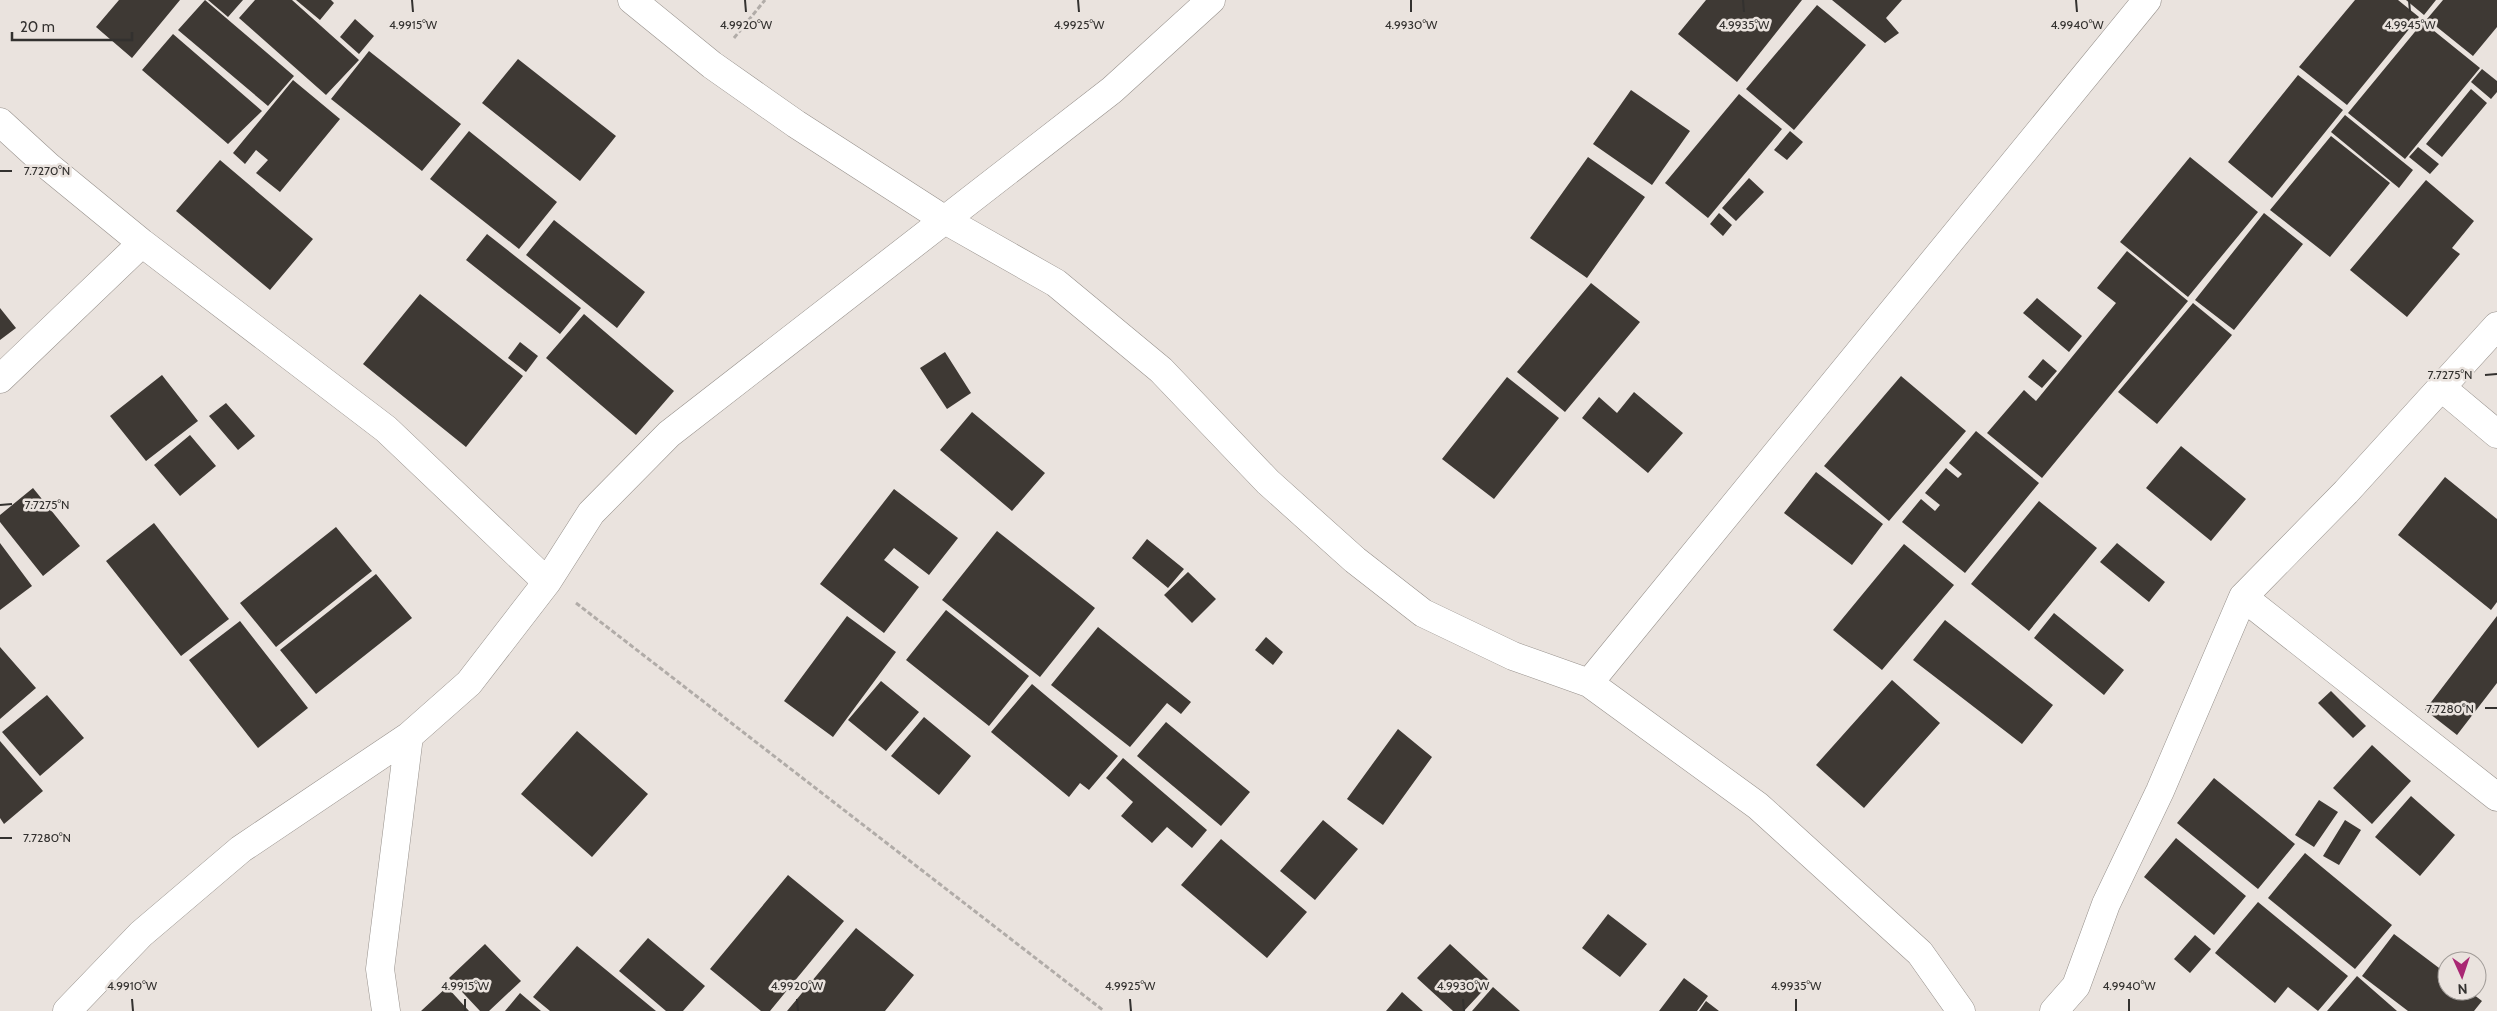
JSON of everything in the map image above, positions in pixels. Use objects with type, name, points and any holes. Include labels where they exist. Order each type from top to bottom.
[{"type":"street","points":[[632,0],[712,64],[796,124],[945,220],[1063,290],[1160,370],[1268,482],[1289,501],[1355,560],[1423,613],[1513,656],[1589,683],[1758,806],[1920,953],[1961,1011]]},
{"type":"street","points":[[67,1011],[140,934],[240,848],[409,736],[469,683],[547,582],[591,513],[669,434],[1112,90],[1211,0]]},
{"type":"street","points":[[1589,683],[2147,0]]},
{"type":"street","points":[[0,122],[48,166],[142,243],[386,428],[547,582]]},
{"type":"street","points":[[0,379],[142,243]]},
{"type":"street","points":[[2054,1011],[2076,986],[2106,904],[2160,791],[2243,597],[2346,492],[2497,326]]},
{"type":"street","points":[[2442,388],[2497,434]]},
{"type":"street","points":[[2243,597],[2497,796]]},
{"type":"street","points":[[386,1011],[380,969],[409,736]]},
{"type":"path","points":[[712,64],[765,0]]},
{"type":"path","points":[[547,582],[1104,1011]]},
{"type":"building","points":[[119,0],[180,0],[132,58],[96,27]]},
{"type":"building","points":[[205,0],[294,76],[268,106],[178,30]]},
{"type":"building","points":[[208,0],[243,0],[228,17]]},
{"type":"building","points":[[255,0],[292,0],[359,60],[326,95],[239,18]]},
{"type":"building","points":[[296,0],[331,0],[334,3],[320,20]]},
{"type":"building","points":[[1706,0],[1802,0],[1737,82],[1678,34]]},
{"type":"building","points":[[1832,0],[1902,0],[1886,18],[1899,33],[1885,43]]},
{"type":"building","points":[[2355,0],[2398,0],[2419,17],[2347,105],[2299,67]]},
{"type":"building","points":[[2406,0],[2436,0],[2424,15]]},
{"type":"building","points":[[2443,0],[2497,0],[2497,27],[2473,56],[2427,19]]},
{"type":"building","points":[[1817,5],[1866,45],[1794,130],[1746,89]]},
{"type":"building","points":[[355,19],[374,36],[359,54],[340,37]]},
{"type":"building","points":[[2423,22],[2480,68],[2405,159],[2348,113]]},
{"type":"building","points":[[173,34],[262,111],[228,144],[142,70]]},
{"type":"building","points":[[369,51],[461,124],[422,171],[331,99]]},
{"type":"building","points":[[518,59],[616,136],[580,181],[482,103]]},
{"type":"building","points":[[2482,69],[2497,81],[2497,92],[2491,99],[2471,82]]},
{"type":"building","points":[[2298,75],[2343,110],[2272,198],[2228,162]]},
{"type":"building","points":[[293,80],[340,119],[280,192],[256,173],[268,160],[256,150],[245,164],[233,153]]},
{"type":"building","points":[[2471,89],[2487,103],[2442,157],[2426,144]]},
{"type":"building","points":[[1631,90],[1690,131],[1652,185],[1593,144]]},
{"type":"building","points":[[1739,94],[1782,129],[1708,218],[1665,183]]},
{"type":"building","points":[[2345,115],[2413,170],[2399,188],[2331,132]]},
{"type":"building","points":[[469,131],[557,202],[519,249],[430,179]]},
{"type":"building","points":[[1790,131],[1803,142],[1787,160],[1774,150]]},
{"type":"building","points":[[2331,136],[2390,183],[2330,257],[2270,210]]},
{"type":"building","points":[[2418,147],[2439,164],[2430,174],[2409,157]]},
{"type":"building","points":[[1588,157],[1645,197],[1587,278],[1530,238]]},
{"type":"building","points":[[2190,157],[2258,212],[2188,297],[2120,242]]},
{"type":"building","points":[[220,160],[313,239],[270,290],[176,211]]},
{"type":"building","points":[[1749,178],[1764,192],[1736,221],[1722,208]]},
{"type":"building","points":[[2426,180],[2474,221],[2452,248],[2460,254],[2407,317],[2350,270]]},
{"type":"building","points":[[1719,213],[1732,225],[1723,236],[1710,224]]},
{"type":"building","points":[[2264,213],[2303,244],[2234,330],[2195,300]]},
{"type":"building","points":[[554,220],[645,292],[617,328],[526,255]]},
{"type":"building","points":[[487,234],[581,308],[560,334],[466,260]]},
{"type":"building","points":[[2127,251],[2188,301],[2042,478],[1987,433],[2024,390],[2036,401],[2116,303],[2097,288]]},
{"type":"building","points":[[1591,283],[1640,322],[1565,412],[1517,372]]},
{"type":"building","points":[[420,294],[523,376],[466,447],[363,364]]},
{"type":"building","points":[[2037,298],[2082,336],[2069,352],[2023,313]]},
{"type":"building","points":[[2193,303],[2232,335],[2157,424],[2118,392]]},
{"type":"building","points":[[0,308],[16,328],[0,340]]},
{"type":"building","points":[[584,314],[674,391],[636,435],[546,358]]},
{"type":"building","points":[[520,342],[538,356],[526,372],[508,358]]},
{"type":"building","points":[[945,352],[971,393],[947,409],[920,368]]},
{"type":"building","points":[[2043,359],[2057,371],[2042,388],[2028,377]]},
{"type":"building","points":[[162,375],[198,421],[146,461],[110,416]]},
{"type":"building","points":[[1901,376],[1966,431],[1889,521],[1824,466]]},
{"type":"building","points":[[1507,377],[1559,418],[1494,499],[1442,459]]},
{"type":"building","points":[[1634,392],[1683,433],[1648,473],[1582,418],[1599,397],[1617,413]]},
{"type":"building","points":[[226,403],[255,436],[238,450],[209,416]]},
{"type":"building","points":[[972,412],[1045,473],[1012,511],[940,450]]},
{"type":"building","points":[[1976,431],[2039,483],[1965,573],[1902,522],[1921,499],[1935,511],[1940,505],[1925,493],[1946,468],[1958,478],[1962,474],[1949,463]]},
{"type":"building","points":[[190,435],[216,466],[180,496],[154,465]]},
{"type":"building","points":[[2181,446],[2246,499],[2211,541],[2146,488]]},
{"type":"building","points":[[1816,472],[1883,524],[1852,565],[1784,513]]},
{"type":"building","points":[[2445,477],[2497,519],[2497,602],[2491,610],[2398,535]]},
{"type":"building","points":[[33,488],[80,546],[43,576],[0,522],[0,515]]},
{"type":"building","points":[[894,489],[958,538],[929,575],[894,548],[884,560],[919,587],[884,633],[820,584]]},
{"type":"building","points":[[2039,501],[2097,548],[2029,631],[1971,584]]},
{"type":"building","points":[[154,523],[229,619],[181,656],[106,561]]},
{"type":"building","points":[[336,527],[372,571],[276,647],[240,603]]},
{"type":"building","points":[[997,531],[1095,608],[1040,677],[942,600]]},
{"type":"building","points":[[1147,539],[1184,569],[1168,588],[1132,558]]},
{"type":"building","points":[[0,543],[32,586],[0,610]]},
{"type":"building","points":[[2117,543],[2165,582],[2149,602],[2100,562]]},
{"type":"building","points":[[1904,544],[1954,585],[1882,670],[1833,630]]},
{"type":"building","points":[[1188,572],[1216,599],[1192,623],[1164,595]]},
{"type":"building","points":[[376,574],[412,618],[316,694],[280,650]]},
{"type":"building","points":[[946,610],[1029,676],[989,726],[906,660]]},
{"type":"building","points":[[2054,613],[2124,670],[2104,695],[2034,638]]},
{"type":"building","points":[[847,616],[896,652],[833,737],[784,701]]},
{"type":"building","points":[[2497,616],[2497,683],[2457,735],[2425,710]]},
{"type":"building","points":[[1945,620],[2053,705],[2022,744],[1913,660]]},
{"type":"building","points":[[240,621],[308,708],[258,748],[189,660]]},
{"type":"building","points":[[1098,627],[1191,702],[1181,714],[1167,703],[1130,747],[1051,685]]},
{"type":"building","points":[[1266,637],[1283,652],[1273,665],[1255,650]]},
{"type":"building","points":[[0,647],[36,688],[0,719]]},
{"type":"building","points":[[1892,680],[1940,723],[1864,808],[1816,765]]},
{"type":"building","points":[[881,681],[919,712],[886,751],[848,720]]},
{"type":"building","points":[[1032,684],[1118,756],[1089,790],[1080,783],[1069,797],[991,732]]},
{"type":"building","points":[[2331,691],[2366,726],[2353,738],[2318,703]]},
{"type":"building","points":[[47,695],[84,738],[40,776],[2,732]]},
{"type":"building","points":[[924,717],[971,756],[939,795],[891,756]]},
{"type":"building","points":[[1166,722],[1250,792],[1221,826],[1137,756]]},
{"type":"building","points":[[1398,729],[1432,757],[1383,825],[1347,799]]},
{"type":"building","points":[[577,731],[648,794],[592,857],[521,794]]},
{"type":"building","points":[[0,741],[43,791],[4,824],[0,818]]},
{"type":"building","points":[[2372,745],[2411,781],[2372,824],[2333,788]]},
{"type":"building","points":[[1123,758],[1207,830],[1192,848],[1167,827],[1152,843],[1121,816],[1133,802],[1106,778]]},
{"type":"building","points":[[2214,778],[2295,844],[2258,889],[2177,823]]},
{"type":"building","points":[[2411,796],[2455,835],[2420,876],[2375,837]]},
{"type":"building","points":[[2319,800],[2338,812],[2314,847],[2295,835]]},
{"type":"building","points":[[1323,820],[1358,849],[1315,900],[1280,871]]},
{"type":"building","points":[[2345,820],[2361,830],[2339,865],[2323,856]]},
{"type":"building","points":[[2176,838],[2246,896],[2214,935],[2144,877]]},
{"type":"building","points":[[1221,839],[1307,912],[1267,958],[1181,885]]},
{"type":"building","points":[[2305,853],[2392,925],[2355,969],[2268,898]]},
{"type":"building","points":[[788,875],[844,921],[770,1011],[761,1011],[710,969]]},
{"type":"building","points":[[2258,902],[2348,976],[2318,1011],[2288,987],[2275,1003],[2215,953]]},
{"type":"building","points":[[1608,914],[1647,944],[1620,977],[1582,948]]},
{"type":"building","points":[[856,928],[914,975],[885,1011],[787,1011]]},
{"type":"building","points":[[2394,934],[2437,966],[2437,1001],[2482,1001],[2474,1011],[2408,1011],[2362,976]]},
{"type":"building","points":[[2195,935],[2211,949],[2190,973],[2174,959]]},
{"type":"building","points":[[648,938],[705,986],[683,1011],[666,1011],[619,971]]},
{"type":"building","points":[[485,944],[521,981],[489,1011],[480,1011],[449,978]]},
{"type":"building","points":[[1450,944],[1491,982],[1464,1011],[1453,1011],[1417,978]]},
{"type":"building","points":[[577,946],[656,1011],[550,1011],[533,997]]},
{"type":"building","points":[[2357,976],[2397,1011],[2327,1011]]},
{"type":"building","points":[[1684,978],[1708,996],[1697,1011],[1659,1011]]},
{"type":"building","points":[[447,987],[469,1011],[421,1011]]},
{"type":"building","points":[[1493,987],[1520,1011],[1472,1011]]},
{"type":"building","points":[[1402,992],[1423,1011],[1386,1011]]},
{"type":"building","points":[[520,993],[541,1011],[505,1011]]},
{"type":"building","points":[[1706,1001],[1719,1011],[1699,1011]]}]
